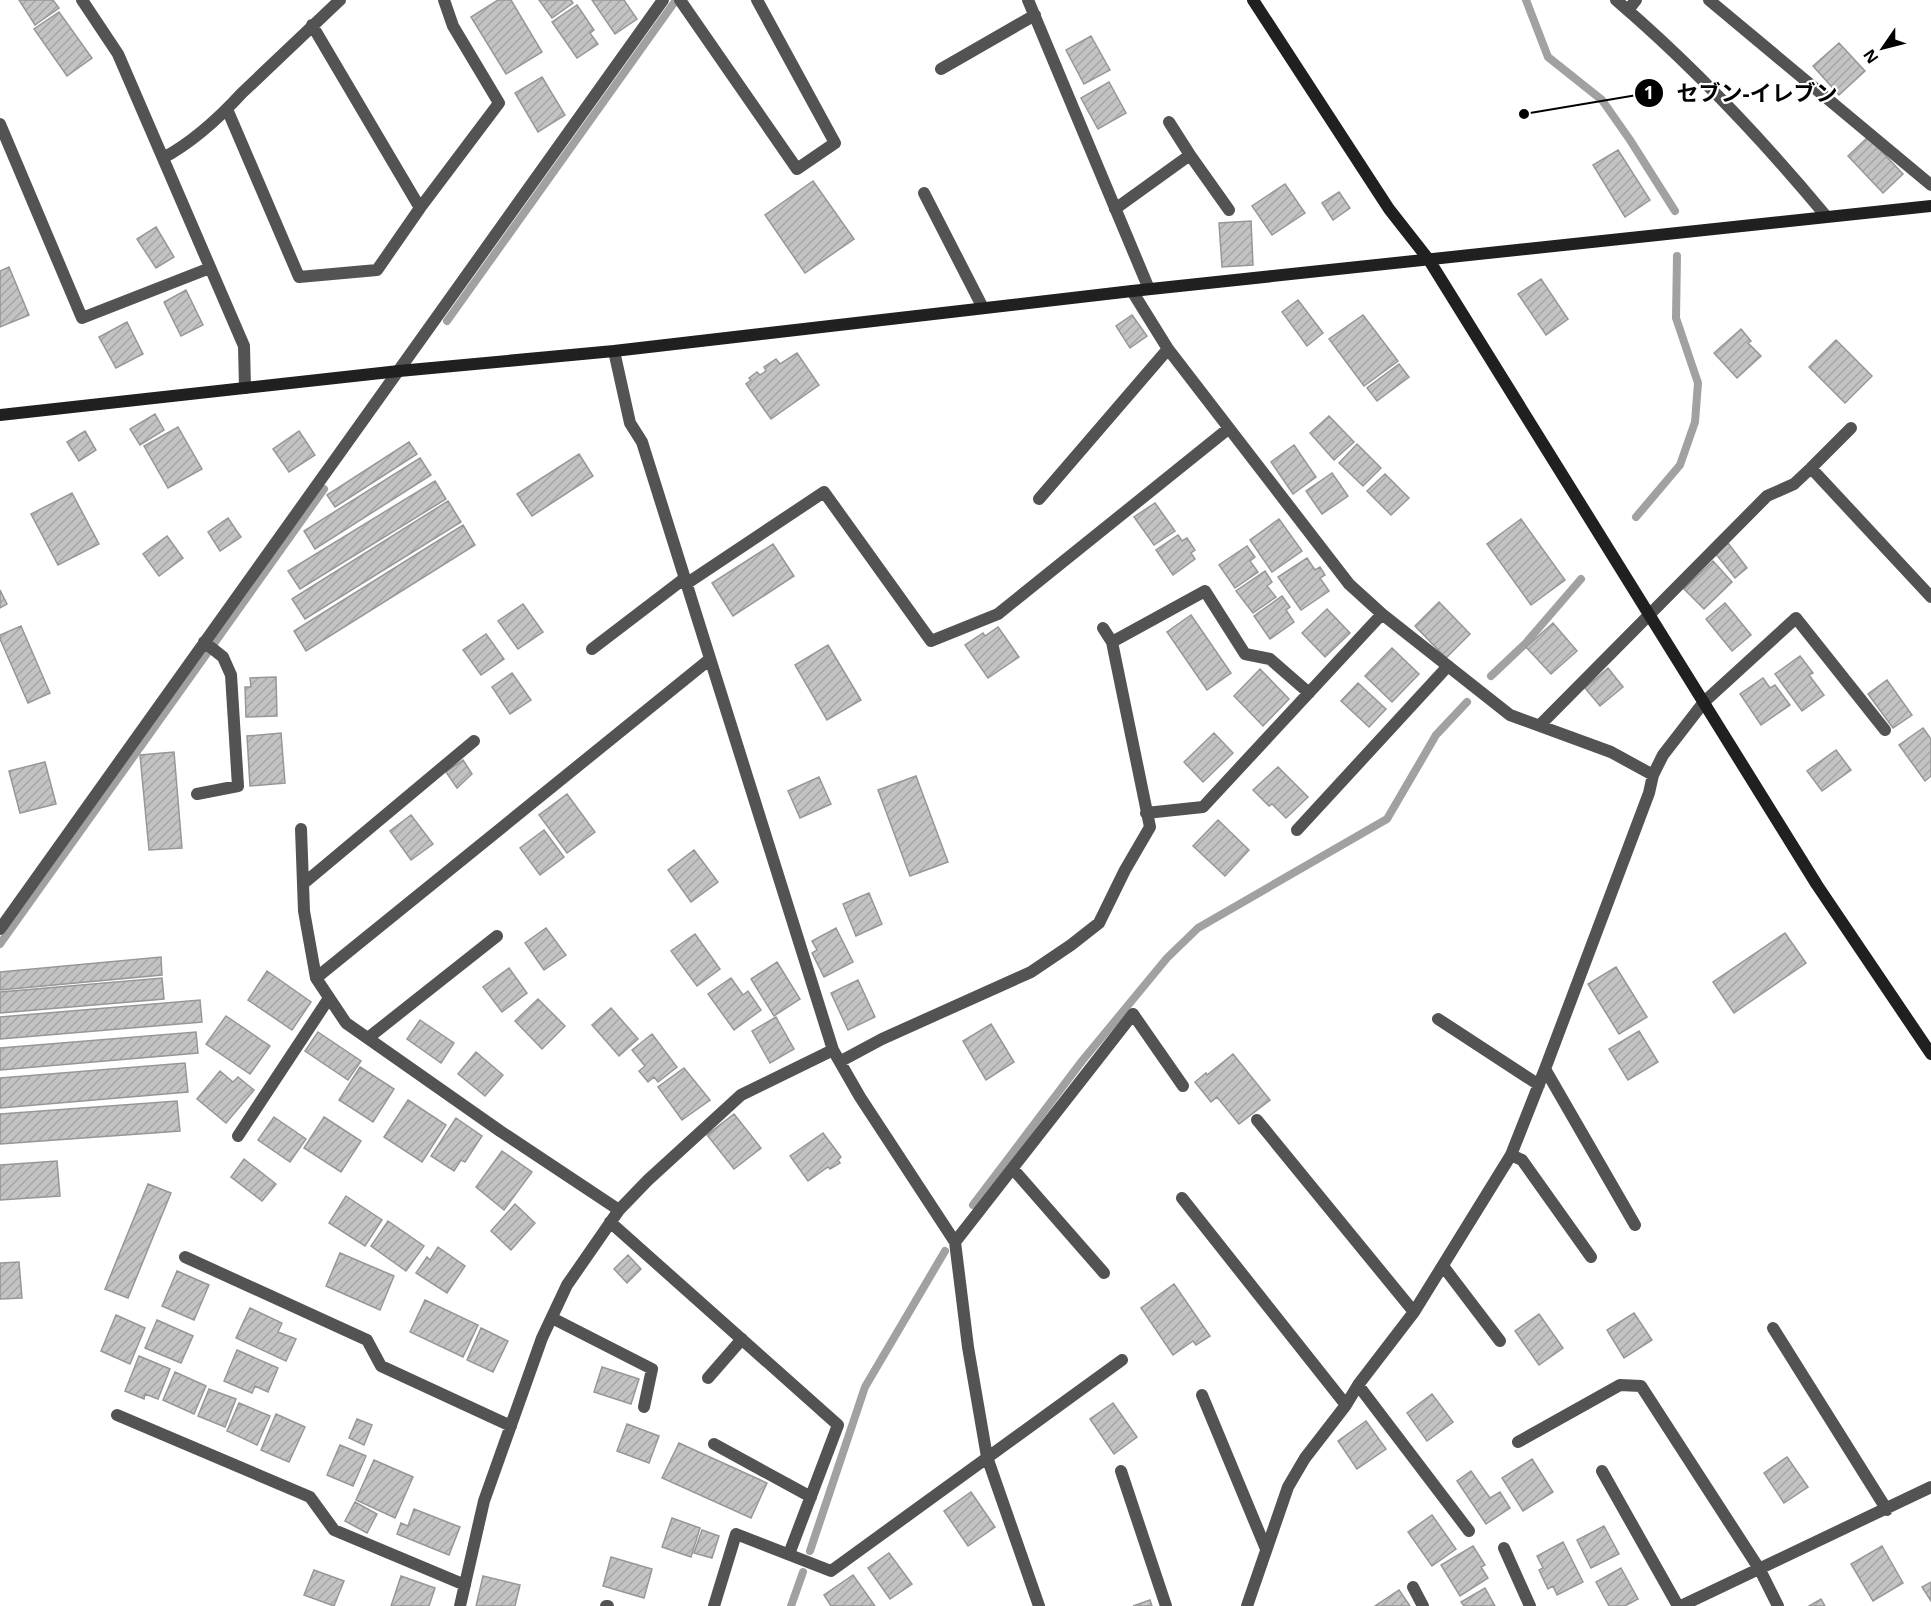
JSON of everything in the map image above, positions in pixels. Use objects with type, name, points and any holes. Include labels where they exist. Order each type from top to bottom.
[{"type":"street","points":[[82,0],[118,54],[244,346],[245,388]]},
{"type":"street","points":[[163,158],[180,149],[227,109],[340,0]]},
{"type":"street","points":[[227,109],[299,277],[378,270],[420,208],[499,103],[453,26],[444,0]]},
{"type":"street","points":[[0,929],[209,646],[399,372],[663,0]]},
{"type":"street","points":[[681,1],[797,169],[835,143],[757,0]]},
{"type":"street","points":[[1028,0],[1149,289]]},
{"type":"street","points":[[1253,0],[1389,209],[1429,260],[1817,885],[1931,1054]]},
{"type":"street","points":[[1616,0],[1696,72],[1785,167],[1826,216]]},
{"type":"street","points":[[1628,10],[1636,0]]},
{"type":"street","points":[[1710,0],[1931,185]]},
{"type":"street","points":[[941,69],[1035,15]]},
{"type":"street","points":[[312,25],[420,208]]},
{"type":"street","points":[[1168,122],[1229,210]]},
{"type":"street","points":[[0,124],[82,318],[210,268]]},
{"type":"street","points":[[1115,209],[1190,155]]},
{"type":"street","points":[[924,193],[983,308]]},
{"type":"street","points":[[0,415],[614,351],[1149,289],[1931,206]]},
{"type":"street","points":[[1132,291],[1168,349],[1228,429],[1350,584],[1382,614],[1510,715],[1611,752],[1653,775]]},
{"type":"street","points":[[1039,499],[1168,349]]},
{"type":"street","points":[[614,351],[630,423],[642,442],[833,1050],[860,1097],[955,1242],[968,1347],[987,1457],[1039,1606]]},
{"type":"street","points":[[1540,725],[1767,496],[1794,484],[1851,428]]},
{"type":"street","points":[[592,649],[685,581],[824,492],[931,641],[998,615],[1228,429]]},
{"type":"street","points":[[1810,468],[1931,597]]},
{"type":"street","points":[[1112,642],[1205,591],[1245,654],[1270,659],[1309,693]]},
{"type":"street","points":[[1146,813],[1203,807],[1382,614]]},
{"type":"street","points":[[1247,1606],[1288,1487],[1305,1458],[1414,1312],[1511,1155],[1649,793],[1653,775],[1663,755],[1704,702],[1796,618],[1885,730]]},
{"type":"street","points":[[841,1061],[882,1039],[1031,972],[1099,923],[1125,870],[1150,827],[1112,642],[1103,628]]},
{"type":"street","points":[[196,794],[238,786],[231,675],[223,657],[209,646]]},
{"type":"street","points":[[316,978],[710,659]]},
{"type":"street","points":[[1297,830],[1448,666]]},
{"type":"street","points":[[303,884],[474,741]]},
{"type":"street","points":[[301,829],[304,911],[316,978],[346,1023],[500,1131],[619,1210]]},
{"type":"street","points":[[368,1038],[497,936]]},
{"type":"street","points":[[238,1136],[329,998]]},
{"type":"street","points":[[955,1242],[1133,1014],[1183,1086]]},
{"type":"street","points":[[1438,1019],[1539,1084]]},
{"type":"street","points":[[460,1606],[484,1501],[542,1338],[567,1285],[619,1210],[648,1180],[741,1095],[833,1050]]},
{"type":"street","points":[[1545,1069],[1635,1224]]},
{"type":"street","points":[[1257,1120],[1414,1312]]},
{"type":"street","points":[[1511,1155],[1522,1160],[1591,1257]]},
{"type":"street","points":[[1013,1169],[1104,1273]]},
{"type":"street","points":[[1182,1198],[1346,1405]]},
{"type":"street","points":[[610,1222],[838,1425],[789,1554]]},
{"type":"street","points":[[185,1257],[367,1340],[381,1366],[511,1426]]},
{"type":"street","points":[[1443,1266],[1500,1341]]},
{"type":"street","points":[[552,1318],[652,1369],[644,1407]]},
{"type":"street","points":[[1773,1329],[1887,1510]]},
{"type":"street","points":[[708,1378],[742,1339]]},
{"type":"street","points":[[714,1606],[736,1534],[831,1571],[1122,1360]]},
{"type":"street","points":[[1358,1385],[1469,1531]]},
{"type":"street","points":[[1518,1442],[1620,1385],[1641,1386],[1760,1570],[1778,1606]]},
{"type":"street","points":[[1202,1395],[1266,1549]]},
{"type":"street","points":[[117,1415],[310,1497],[334,1530],[465,1585]]},
{"type":"street","points":[[714,1444],[811,1497]]},
{"type":"street","points":[[1121,1471],[1166,1606]]},
{"type":"street","points":[[1602,1471],[1679,1606],[1760,1570],[1931,1487]]},
{"type":"street","points":[[1504,1548],[1530,1606]]},
{"type":"street","points":[[1413,1587],[1423,1606]]},
{"type":"building","points":[[19,0],[53,0],[59,8],[35,25]]},
{"type":"building","points":[[498,0],[511,0],[542,52],[506,74],[471,17]]},
{"type":"building","points":[[539,0],[571,0],[573,3],[552,18]]},
{"type":"building","points":[[592,0],[624,0],[637,19],[615,34]]},
{"type":"building","points":[[577,5],[594,30],[590,33],[598,44],[577,58],[552,22]]},
{"type":"building","points":[[59,12],[92,58],[67,76],[34,29]]},
{"type":"building","points":[[1091,36],[1110,70],[1084,84],[1066,50]]},
{"type":"building","points":[[1839,43],[1865,71],[1839,95],[1813,66]]},
{"type":"building","points":[[542,77],[565,115],[538,132],[515,93]]},
{"type":"building","points":[[1109,82],[1126,113],[1098,129],[1081,98]]},
{"type":"building","points":[[1868,137],[1903,174],[1883,193],[1848,156]]},
{"type":"building","points":[[1618,150],[1650,200],[1625,217],[1593,165]]},
{"type":"building","points":[[813,181],[854,239],[805,273],[765,215]]},
{"type":"building","points":[[1285,184],[1305,213],[1272,235],[1252,206]]},
{"type":"building","points":[[1339,192],[1350,208],[1333,220],[1322,203]]},
{"type":"building","points":[[1251,221],[1253,265],[1222,267],[1219,223]]},
{"type":"building","points":[[156,227],[174,257],[156,268],[137,239]]},
{"type":"building","points":[[9,267],[29,315],[0,327],[0,271]]},
{"type":"building","points":[[1541,279],[1568,319],[1546,335],[1518,294]]},
{"type":"building","points":[[186,290],[203,325],[181,336],[164,302]]},
{"type":"building","points":[[1298,300],[1323,333],[1307,346],[1282,312]]},
{"type":"building","points":[[1132,315],[1147,336],[1130,348],[1116,326]]},
{"type":"building","points":[[1363,315],[1398,361],[1364,386],[1329,339]]},
{"type":"building","points":[[127,322],[143,354],[116,368],[99,337]]},
{"type":"building","points":[[1741,329],[1751,341],[1748,343],[1761,356],[1737,378],[1714,353]]},
{"type":"building","points":[[1836,340],[1872,376],[1845,403],[1809,367]]},
{"type":"building","points":[[797,353],[819,385],[771,419],[746,384],[751,380],[749,378],[757,372],[760,375],[766,371],[764,367],[776,359],[780,364]]},
{"type":"building","points":[[1399,364],[1409,377],[1377,401],[1367,388]]},
{"type":"building","points":[[155,414],[164,430],[140,445],[130,429]]},
{"type":"building","points":[[1329,416],[1354,442],[1334,460],[1310,433]]},
{"type":"building","points":[[178,427],[202,469],[168,488],[144,446]]},
{"type":"building","points":[[85,431],[96,450],[79,461],[67,442]]},
{"type":"building","points":[[299,431],[315,455],[289,472],[273,449]]},
{"type":"building","points":[[409,442],[417,454],[335,507],[327,495]]},
{"type":"building","points":[[1357,444],[1381,468],[1363,486],[1339,463]]},
{"type":"building","points":[[1294,445],[1316,477],[1293,494],[1271,462]]},
{"type":"building","points":[[579,454],[593,476],[532,516],[517,494]]},
{"type":"building","points":[[420,458],[431,475],[315,549],[304,531]]},
{"type":"building","points":[[1332,473],[1348,496],[1322,514],[1306,491]]},
{"type":"building","points":[[1385,474],[1409,498],[1391,515],[1367,491]]},
{"type":"building","points":[[435,481],[446,499],[300,589],[288,571]]},
{"type":"building","points":[[72,493],[99,544],[58,565],[31,514]]},
{"type":"building","points":[[448,501],[461,522],[305,619],[292,599]]},
{"type":"building","points":[[1155,503],[1175,531],[1154,545],[1134,517]]},
{"type":"building","points":[[228,518],[241,537],[220,551],[208,532]]},
{"type":"building","points":[[1279,519],[1302,551],[1272,572],[1250,540]]},
{"type":"building","points":[[1521,519],[1565,580],[1531,605],[1487,544]]},
{"type":"building","points":[[463,525],[475,545],[306,651],[294,631]]},
{"type":"building","points":[[1178,535],[1182,541],[1187,538],[1195,550],[1191,553],[1195,559],[1173,575],[1156,550]]},
{"type":"building","points":[[167,536],[183,558],[159,576],[143,554]]},
{"type":"building","points":[[1728,543],[1747,568],[1735,578],[1715,553]]},
{"type":"building","points":[[773,544],[794,576],[733,616],[712,583]]},
{"type":"building","points":[[1247,546],[1255,557],[1250,561],[1258,572],[1235,588],[1219,565]]},
{"type":"building","points":[[1307,558],[1315,570],[1320,567],[1325,575],[1320,578],[1329,591],[1301,610],[1278,577]]},
{"type":"building","points":[[1713,561],[1732,582],[1704,609],[1684,589]]},
{"type":"building","points":[[1265,571],[1272,582],[1267,586],[1276,597],[1253,613],[1236,591]]},
{"type":"building","points":[[0,590],[7,604],[0,608]]},
{"type":"building","points":[[1282,596],[1290,607],[1286,610],[1294,622],[1270,639],[1254,616]]},
{"type":"building","points":[[1439,602],[1470,634],[1446,658],[1415,626]]},
{"type":"building","points":[[1725,603],[1751,635],[1732,651],[1706,619]]},
{"type":"building","points":[[523,604],[543,632],[518,649],[498,621]]},
{"type":"building","points":[[1327,609],[1350,633],[1325,657],[1302,633]]},
{"type":"building","points":[[1191,615],[1231,673],[1207,690],[1167,632]]},
{"type":"building","points":[[1553,623],[1577,651],[1551,674],[1526,647]]},
{"type":"building","points":[[21,626],[50,693],[28,703],[0,639],[0,635]]},
{"type":"building","points":[[998,627],[1019,657],[988,678],[965,645],[983,633],[985,636]]},
{"type":"building","points":[[486,634],[504,659],[481,675],[463,650]]},
{"type":"building","points":[[828,645],[861,700],[827,720],[795,665]]},
{"type":"building","points":[[1392,648],[1419,674],[1392,702],[1365,676]]},
{"type":"building","points":[[1800,656],[1813,673],[1809,675],[1824,695],[1802,711],[1775,674]]},
{"type":"building","points":[[1608,668],[1623,687],[1600,706],[1585,688]]},
{"type":"building","points":[[1260,669],[1289,699],[1263,726],[1234,696]]},
{"type":"building","points":[[512,673],[531,700],[510,714],[492,687]]},
{"type":"building","points":[[276,677],[277,716],[246,717],[245,687],[251,687],[250,678]]},
{"type":"building","points":[[1763,678],[1770,688],[1775,685],[1790,705],[1761,725],[1740,694]]},
{"type":"building","points":[[1887,680],[1912,715],[1893,728],[1868,694]]},
{"type":"building","points":[[1358,683],[1386,709],[1369,727],[1341,701]]},
{"type":"building","points":[[1923,728],[1931,739],[1931,776],[1925,781],[1899,745]]},
{"type":"building","points":[[281,733],[285,783],[250,786],[247,736]]},
{"type":"building","points":[[1214,733],[1233,753],[1203,782],[1184,762]]},
{"type":"building","points":[[1836,750],[1851,770],[1822,791],[1807,771]]},
{"type":"building","points":[[174,752],[182,848],[149,850],[140,755]]},
{"type":"building","points":[[463,760],[472,774],[457,788],[446,772]]},
{"type":"building","points":[[45,762],[56,804],[20,813],[9,771]]},
{"type":"building","points":[[1278,767],[1308,797],[1286,818],[1272,804],[1269,806],[1253,790]]},
{"type":"building","points":[[916,776],[948,862],[910,876],[878,790]]},
{"type":"building","points":[[819,777],[831,804],[800,818],[788,791]]},
{"type":"building","points":[[567,794],[595,832],[567,853],[539,815]]},
{"type":"building","points":[[411,815],[433,844],[411,860],[390,831]]},
{"type":"building","points":[[1218,820],[1249,850],[1225,876],[1193,846]]},
{"type":"building","points":[[544,830],[564,857],[540,875],[520,848]]},
{"type":"building","points":[[694,850],[718,882],[691,902],[668,870]]},
{"type":"building","points":[[869,893],[882,924],[856,936],[843,904]]},
{"type":"building","points":[[546,928],[566,955],[544,970],[525,943]]},
{"type":"building","points":[[836,928],[853,962],[824,977],[812,953],[817,950],[812,941]]},
{"type":"building","points":[[1785,933],[1806,963],[1734,1013],[1713,982]]},
{"type":"building","points":[[695,934],[720,969],[697,986],[671,951]]},
{"type":"building","points":[[161,957],[162,975],[0,990],[0,972]]},
{"type":"building","points":[[777,962],[800,999],[774,1016],[751,979]]},
{"type":"building","points":[[1616,967],[1647,1017],[1619,1034],[1588,984]]},
{"type":"building","points":[[509,968],[527,993],[502,1012],[483,987]]},
{"type":"building","points":[[267,971],[311,1002],[292,1030],[248,1000]]},
{"type":"building","points":[[162,978],[164,999],[0,1013],[0,992]]},
{"type":"building","points":[[731,978],[743,995],[748,991],[761,1010],[734,1030],[708,994]]},
{"type":"building","points":[[858,980],[875,1017],[848,1030],[831,993]]},
{"type":"building","points":[[538,999],[565,1026],[542,1049],[515,1021]]},
{"type":"building","points":[[200,1000],[202,1022],[0,1039],[0,1017]]},
{"type":"building","points":[[611,1008],[638,1039],[619,1056],[592,1025]]},
{"type":"building","points":[[226,1016],[270,1046],[250,1074],[206,1044]]},
{"type":"building","points":[[776,1017],[794,1049],[770,1063],[752,1031]]},
{"type":"building","points":[[420,1020],[454,1043],[441,1063],[407,1039]]},
{"type":"building","points":[[991,1024],[1014,1062],[986,1080],[963,1041]]},
{"type":"building","points":[[1639,1031],[1658,1062],[1628,1080],[1609,1049]]},
{"type":"building","points":[[196,1032],[198,1053],[0,1070],[0,1048]]},
{"type":"building","points":[[318,1032],[361,1061],[348,1080],[305,1051]]},
{"type":"building","points":[[652,1034],[677,1067],[658,1082],[654,1077],[648,1082],[639,1071],[645,1066],[632,1050]]},
{"type":"building","points":[[476,1052],[503,1075],[485,1096],[458,1074]]},
{"type":"building","points":[[1233,1054],[1270,1100],[1239,1124],[1217,1097],[1211,1102],[1195,1082]]},
{"type":"building","points":[[185,1063],[188,1092],[0,1108],[0,1078]]},
{"type":"building","points":[[360,1067],[394,1089],[373,1122],[339,1100]]},
{"type":"building","points":[[684,1068],[710,1100],[682,1120],[658,1087]]},
{"type":"building","points":[[220,1071],[233,1082],[238,1077],[254,1090],[226,1123],[197,1099]]},
{"type":"building","points":[[408,1100],[446,1125],[422,1162],[384,1137]]},
{"type":"building","points":[[177,1101],[180,1131],[0,1144],[0,1114]]},
{"type":"building","points":[[734,1114],[761,1148],[734,1169],[707,1135]]},
{"type":"building","points":[[274,1117],[306,1139],[290,1162],[258,1140]]},
{"type":"building","points":[[324,1117],[361,1141],[341,1172],[304,1148]]},
{"type":"building","points":[[456,1118],[482,1136],[465,1162],[461,1160],[454,1171],[431,1156]]},
{"type":"building","points":[[823,1133],[841,1157],[838,1160],[840,1163],[830,1169],[828,1167],[808,1181],[790,1156]]},
{"type":"building","points":[[502,1151],[532,1172],[504,1210],[476,1187]]},
{"type":"building","points":[[244,1159],[276,1184],[262,1201],[231,1177]]},
{"type":"building","points":[[57,1161],[60,1196],[0,1200],[0,1165]]},
{"type":"building","points":[[148,1184],[171,1193],[128,1298],[105,1289]]},
{"type":"building","points":[[346,1196],[382,1220],[365,1246],[329,1223]]},
{"type":"building","points":[[515,1204],[535,1223],[511,1250],[491,1231]]},
{"type":"building","points":[[388,1221],[424,1246],[406,1271],[371,1246]]},
{"type":"building","points":[[438,1247],[465,1266],[447,1293],[416,1273],[427,1257],[430,1260]]},
{"type":"building","points":[[340,1253],[394,1276],[380,1310],[326,1286]]},
{"type":"building","points":[[628,1255],[641,1269],[627,1283],[614,1269]]},
{"type":"building","points":[[19,1262],[22,1298],[0,1299],[0,1263]]},
{"type":"building","points":[[177,1271],[209,1285],[194,1320],[162,1306]]},
{"type":"building","points":[[1174,1284],[1210,1336],[1196,1345],[1193,1341],[1173,1355],[1141,1308]]},
{"type":"building","points":[[425,1300],[478,1325],[463,1357],[410,1332]]},
{"type":"building","points":[[250,1308],[282,1323],[278,1332],[296,1339],[286,1361],[236,1338]]},
{"type":"building","points":[[1634,1313],[1652,1340],[1624,1358],[1607,1330]]},
{"type":"building","points":[[1539,1314],[1563,1348],[1539,1365],[1515,1331]]},
{"type":"building","points":[[116,1315],[145,1328],[130,1364],[101,1351]]},
{"type":"building","points":[[157,1320],[193,1336],[181,1363],[145,1348]]},
{"type":"building","points":[[481,1328],[508,1341],[493,1372],[467,1360]]},
{"type":"building","points":[[237,1350],[278,1368],[268,1392],[255,1386],[252,1393],[224,1381]]},
{"type":"building","points":[[139,1356],[170,1369],[158,1399],[145,1394],[144,1399],[125,1391]]},
{"type":"building","points":[[602,1367],[639,1379],[631,1404],[594,1392]]},
{"type":"building","points":[[175,1372],[206,1386],[194,1414],[163,1400]]},
{"type":"building","points":[[209,1389],[236,1399],[225,1427],[198,1416]]},
{"type":"building","points":[[1432,1394],[1453,1422],[1427,1441],[1407,1413]]},
{"type":"building","points":[[239,1403],[270,1416],[257,1445],[227,1431]]},
{"type":"building","points":[[1113,1403],[1137,1437],[1114,1454],[1090,1419]]},
{"type":"building","points":[[276,1414],[305,1427],[289,1462],[261,1450]]},
{"type":"building","points":[[357,1419],[372,1425],[364,1445],[349,1438]]},
{"type":"building","points":[[1366,1421],[1386,1449],[1357,1469],[1338,1441]]},
{"type":"building","points":[[627,1424],[659,1436],[649,1463],[617,1451]]},
{"type":"building","points":[[679,1443],[767,1483],[751,1518],[662,1478]]},
{"type":"building","points":[[340,1445],[366,1456],[353,1486],[327,1475]]},
{"type":"building","points":[[1787,1457],[1808,1487],[1784,1503],[1764,1473]]},
{"type":"building","points":[[1532,1459],[1553,1492],[1523,1511],[1502,1478]]},
{"type":"building","points":[[374,1460],[413,1477],[395,1518],[356,1500]]},
{"type":"building","points":[[1471,1471],[1490,1498],[1500,1492],[1510,1508],[1486,1524],[1457,1481]]},
{"type":"building","points":[[971,1492],[995,1527],[968,1546],[944,1511]]},
{"type":"building","points":[[355,1502],[377,1514],[367,1533],[345,1521]]},
{"type":"building","points":[[414,1509],[460,1527],[449,1555],[397,1534],[401,1523],[408,1526]]},
{"type":"building","points":[[1432,1515],[1456,1549],[1432,1566],[1408,1532]]},
{"type":"building","points":[[672,1518],[700,1528],[691,1557],[662,1547]]},
{"type":"building","points":[[1604,1526],[1619,1554],[1591,1568],[1577,1540]]},
{"type":"building","points":[[702,1530],[719,1536],[712,1558],[694,1553]]},
{"type":"building","points":[[1563,1542],[1583,1582],[1557,1595],[1553,1586],[1548,1589],[1539,1570],[1543,1568],[1537,1556]]},
{"type":"building","points":[[1473,1546],[1485,1565],[1481,1567],[1488,1578],[1460,1596],[1441,1565]]},
{"type":"building","points":[[1882,1546],[1903,1583],[1873,1601],[1851,1564]]},
{"type":"building","points":[[889,1553],[912,1584],[890,1599],[868,1568]]},
{"type":"building","points":[[611,1557],[652,1569],[644,1598],[603,1586]]},
{"type":"building","points":[[1621,1568],[1638,1599],[1625,1606],[1609,1606],[1596,1582]]},
{"type":"building","points":[[314,1570],[344,1581],[334,1606],[304,1595]]},
{"type":"building","points":[[853,1575],[875,1606],[831,1606],[824,1595]]},
{"type":"building","points":[[401,1576],[435,1588],[429,1606],[391,1606]]},
{"type":"building","points":[[483,1576],[520,1585],[515,1606],[476,1606]]},
{"type":"building","points":[[1931,1582],[1931,1601],[1922,1587]]},
{"type":"building","points":[[1485,1588],[1495,1606],[1464,1606],[1461,1602]]},
{"type":"building","points":[[1399,1590],[1410,1606],[1375,1606]]},
{"type":"building","points":[[1821,1599],[1825,1606],[1809,1606]]},
{"type":"building","points":[[1150,1600],[1152,1606],[1133,1606]]},
{"type":"waterway","points":[[447,321],[676,0]]},
{"type":"waterway","points":[[1526,0],[1548,57],[1602,100],[1675,211]]},
{"type":"waterway","points":[[1636,517],[1680,465],[1695,422],[1698,383],[1676,318],[1677,256]]},
{"type":"waterway","points":[[0,944],[324,489]]},
{"type":"waterway","points":[[1491,676],[1525,644],[1581,579]]},
{"type":"waterway","points":[[973,1205],[1082,1061],[1167,958],[1198,928],[1387,819],[1436,735],[1467,702]]},
{"type":"waterway","points":[[810,1551],[865,1387],[945,1251]]},
{"type":"waterway","points":[[791,1606],[803,1572]]},
{"type":"place","name":"セブン-イレブン","points":[[1524,114]]}]
